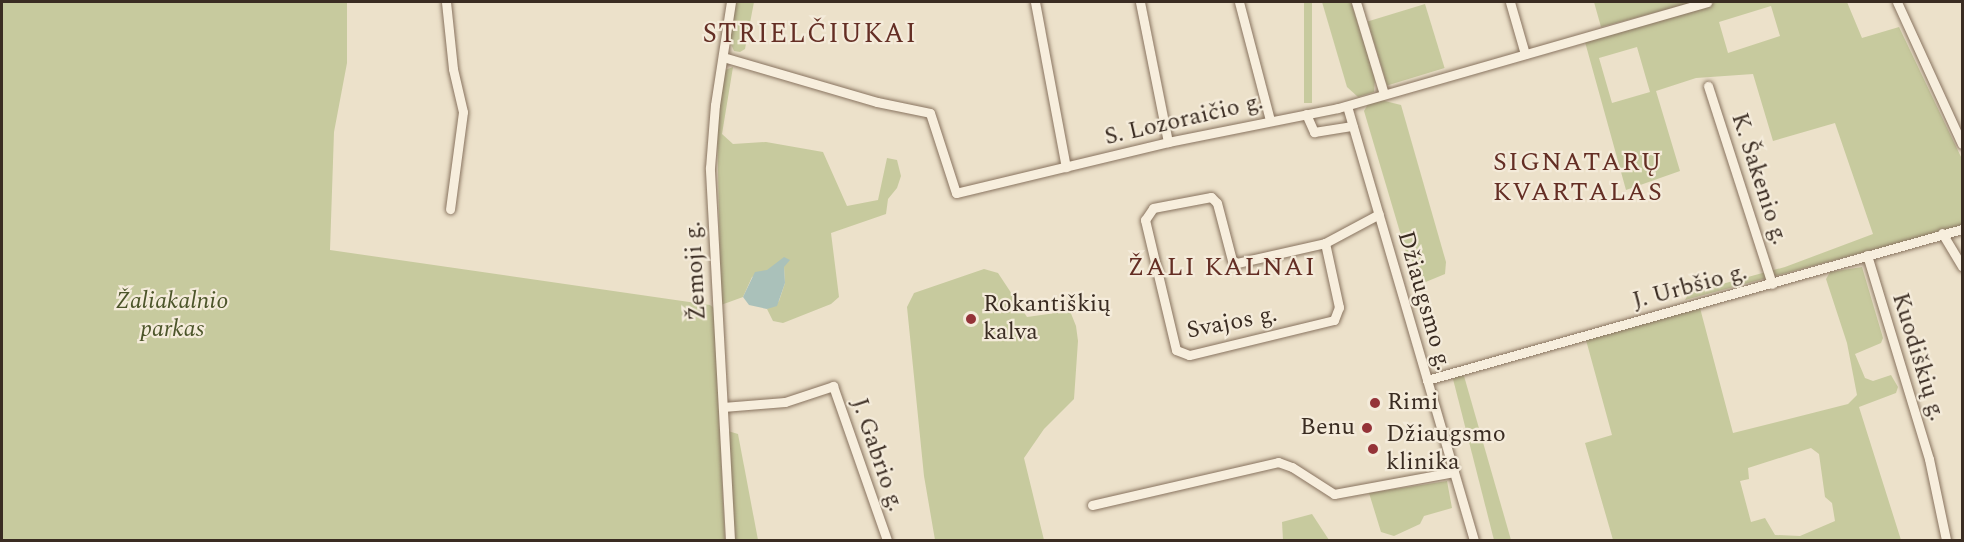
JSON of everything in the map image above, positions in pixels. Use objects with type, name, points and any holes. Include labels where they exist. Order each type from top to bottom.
[{"type":"street","points":[[446,2],[453,69],[463,112],[450,209]]},
{"type":"street","name":"Žemoji g.","points":[[730,540],[710,168],[731,2]]},
{"type":"street","points":[[1035,2],[1066,167]]},
{"type":"street","points":[[1140,2],[1168,142]]},
{"type":"street","points":[[1239,2],[1270,120]]},
{"type":"street","points":[[1356,2],[1384,94]]},
{"type":"street","points":[[1510,2],[1525,54]]},
{"type":"street","name":"S. Lozoraičio g.","points":[[723,57],[877,102],[930,113],[956,192],[1168,142],[1347,106],[1707,2]]},
{"type":"street","points":[[1897,2],[1962,144]]},
{"type":"street","name":"K. Šakenio g.","points":[[1708,86],[1772,284]]},
{"type":"street","name":"Džiaugsmo g.","points":[[1347,106],[1474,540]]},
{"type":"street","points":[[1306,114],[1314,132],[1353,126]]},
{"type":"street","name":"Svajos g.","points":[[1325,243],[1339,307],[1334,320],[1189,355],[1176,350],[1145,219],[1153,208],[1211,197],[1217,203],[1232,260],[1237,262],[1325,243],[1379,214]]},
{"type":"street","name":"J. Urbšio g.","points":[[1427,380],[1962,229]]},
{"type":"street","points":[[1942,233],[1962,266]]},
{"type":"street","name":"Kuodiškių g.","points":[[1867,255],[1929,459],[1946,540]]},
{"type":"street","name":"J. Gabrio g.","points":[[723,407],[785,402],[833,386],[887,540]]},
{"type":"street","points":[[1092,505],[1278,462],[1292,467],[1334,494],[1454,472]]},
{"type":"green space","name":"Žaliakalnio parkas","points":[[2,2],[347,2],[347,63],[334,132],[330,250],[710,305],[714,308],[725,540],[2,540]]},
{"type":"green space","points":[[736,2],[754,2],[745,49],[740,52],[734,51],[730,42]]},
{"type":"green space","points":[[1304,2],[1312,2],[1312,103],[1304,103]]},
{"type":"green space","points":[[1322,2],[1351,2],[1375,78],[1374,92],[1358,97],[1347,87]]},
{"type":"green space","points":[[1594,2],[1694,2],[1601,27]]},
{"type":"green space","points":[[1717,2],[1847,2],[1862,38],[1899,27],[1962,159],[1962,226],[1685,300],[1689,293],[1785,267],[1873,234],[1835,123],[1773,141],[1753,74],[1696,78],[1656,91],[1680,171],[1626,190],[1585,42]],"holes":[[[1771,6],[1780,36],[1728,53],[1719,22]],[[1637,47],[1650,92],[1612,103],[1599,58]]]},
{"type":"green space","points":[[1425,4],[1445,68],[1387,86],[1368,22]]},
{"type":"green space","points":[[733,67],[722,134],[733,144],[766,142],[823,152],[847,206],[878,200],[887,158],[897,160],[901,176],[897,188],[888,199],[886,214],[831,233],[839,297],[831,304],[783,323],[773,321],[767,309],[779,301],[785,283],[784,267],[752,277],[743,297],[721,305],[717,125],[725,70]]},
{"type":"green space","points":[[1381,100],[1401,105],[1446,262],[1445,274],[1416,286],[1364,111],[1368,104]]},
{"type":"green space","points":[[1862,267],[1883,338],[1881,343],[1855,354],[1865,378],[1873,381],[1891,375],[1898,387],[1896,393],[1859,407],[1901,540],[1613,540],[1585,443],[1612,435],[1586,340],[1700,308],[1733,433],[1848,404],[1857,395],[1847,343],[1826,279],[1830,272]],"holes":[[[1811,448],[1819,454],[1825,497],[1832,503],[1835,521],[1800,536],[1775,535],[1765,518],[1751,522],[1740,481],[1749,479],[1748,468]]]},
{"type":"green space","points":[[984,269],[998,273],[1027,317],[1070,311],[1076,326],[1078,341],[1074,399],[1044,429],[1024,458],[1044,540],[935,540],[924,476],[907,307],[914,293]]},
{"type":"green space","points":[[1455,376],[1464,376],[1511,540],[1494,540],[1453,379]]},
{"type":"green space","points":[[728,431],[738,434],[758,540],[735,540]]},
{"type":"green space","points":[[1447,481],[1452,508],[1424,516],[1420,524],[1394,536],[1381,532],[1369,493]]},
{"type":"green space","points":[[1312,514],[1329,540],[1283,540],[1282,522]]},
{"type":"water","points":[[784,257],[790,260],[784,267],[785,283],[777,306],[767,309],[749,305],[743,297],[755,272],[767,270]]},
{"type":"place","name":"Rokantiškių kalva","points":[[971,319]]},
{"type":"place","name":"Rimi","points":[[1375,403]]},
{"type":"place","name":"Benu","points":[[1367,428]]},
{"type":"place","name":"Džiaugsmo klinika","points":[[1373,449]]},
{"type":"district","name":"STRIELČIUKAI","points":[[810,35]]},
{"type":"district","name":"SIGNATARŲ KVARTALAS","points":[[1578,178]]},
{"type":"district","name":"ŽALI KALNAI","points":[[1222,268]]}]
